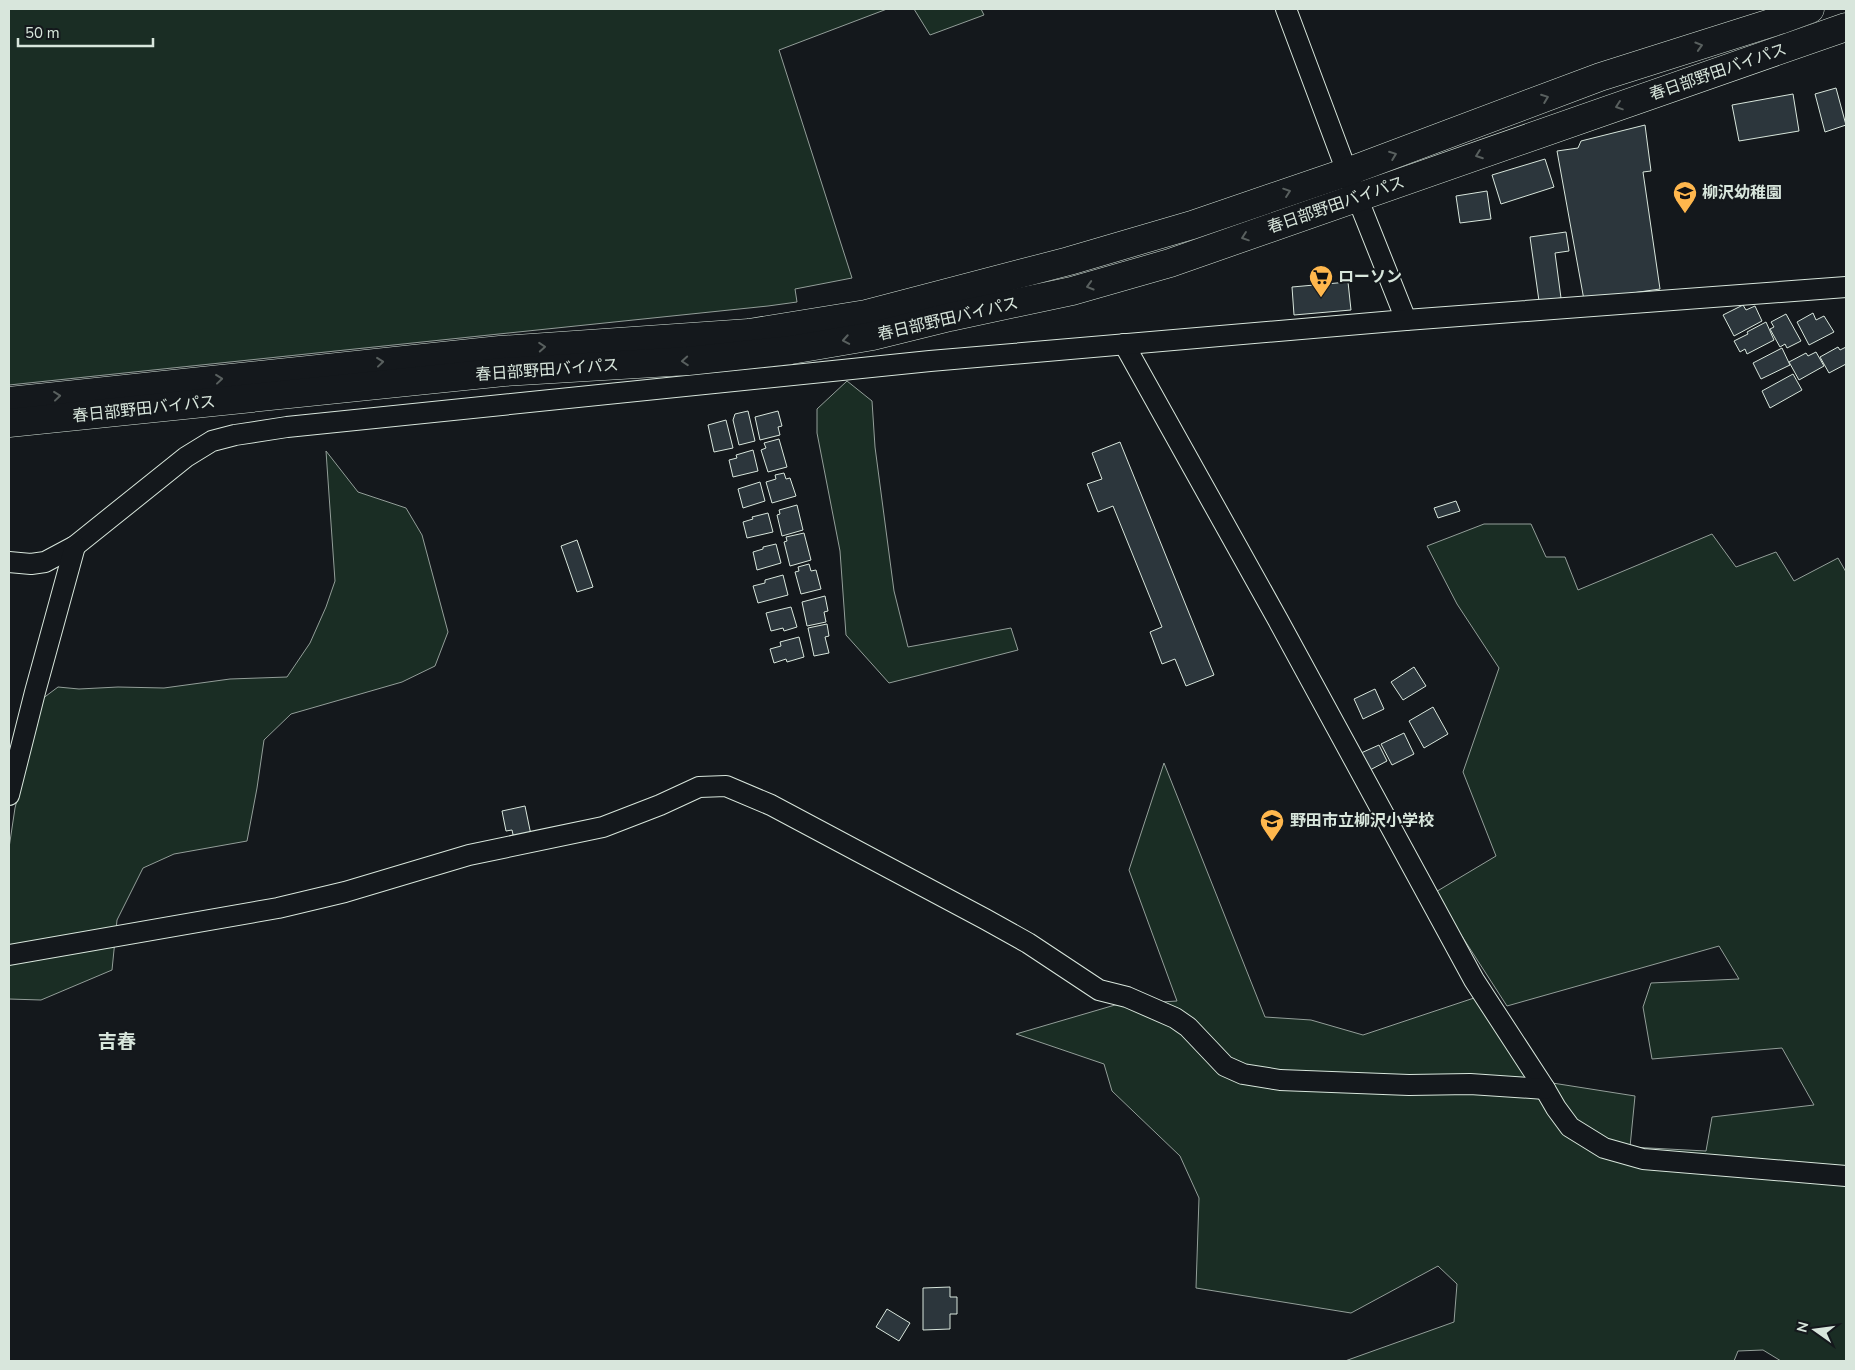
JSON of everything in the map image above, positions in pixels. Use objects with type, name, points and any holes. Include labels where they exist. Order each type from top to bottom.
[{"type":"highway","name":"春日部野田バイパス","points":[[9,401],[500,350],[749,333],[866,314],[1078,258],[1192,225],[1347,172],[1600,77],[1810,9]]},
{"type":"highway","name":"春日部野田バイパス","points":[[9,423],[504,372],[688,360],[791,350],[873,336],[950,317],[1072,291],[1170,263],[1846,27]]},
{"type":"highway","points":[[1791,47],[1846,31]]},
{"type":"street","points":[[1286,9],[1357,198],[1406,320]]},
{"type":"street","points":[[9,562],[31,564],[45,562],[75,546],[186,457],[212,441],[287,427],[930,361],[1406,320],[1846,287]]},
{"type":"street","points":[[1124,344],[1278,620],[1474,980],[1570,1127],[1604,1148],[1643,1159],[1846,1176]]},
{"type":"street","points":[[9,795],[34,692],[75,546]]},
{"type":"street","points":[[9,955],[278,908],[345,892],[469,856],[603,827],[660,805],[699,787],[726,786],[771,805],[985,919],[1028,943],[1099,990],[1127,998],[1175,1018],[1188,1027],[1225,1066],[1243,1074],[1280,1080],[1409,1085],[1470,1084],[1545,1088]]},
{"type":"green space","points":[[9,9],[887,9],[779,50],[852,278],[795,289],[797,302],[768,306],[9,385]]},
{"type":"green space","points":[[914,9],[981,9],[984,15],[930,35]]},
{"type":"green space","points":[[847,381],[872,401],[875,447],[894,591],[908,647],[1011,628],[1018,650],[889,683],[846,635],[840,551],[817,433],[817,409]]},
{"type":"green space","points":[[326,451],[358,492],[406,508],[422,535],[448,632],[435,666],[402,682],[291,714],[264,740],[247,841],[174,854],[143,868],[117,920],[112,970],[41,1000],[9,999],[9,848],[15,808],[42,699],[58,687],[79,689],[118,687],[164,688],[230,679],[287,677],[310,643],[335,581]]},
{"type":"green space","points":[[1484,524],[1531,524],[1546,557],[1565,557],[1578,590],[1712,534],[1736,567],[1776,552],[1794,581],[1838,558],[1846,572],[1846,1361],[1781,1361],[1763,1350],[1738,1351],[1734,1361],[1345,1361],[1454,1322],[1457,1284],[1438,1266],[1351,1313],[1196,1288],[1199,1198],[1180,1156],[1112,1091],[1104,1064],[1016,1034],[1115,1005],[1177,1001],[1129,870],[1164,763],[1265,1017],[1311,1020],[1363,1035],[1474,998],[1527,1079],[1635,1096],[1630,1147],[1706,1151],[1712,1117],[1814,1105],[1782,1048],[1652,1059],[1643,1007],[1651,983],[1739,979],[1719,946],[1507,1006],[1434,893],[1496,856],[1463,772],[1499,668],[1457,604],[1427,546]]},
{"type":"building","points":[[1836,88],[1846,125],[1825,132],[1815,94]]},
{"type":"building","points":[[1793,94],[1799,131],[1739,141],[1732,105]]},
{"type":"building","points":[[1645,125],[1651,171],[1643,172],[1660,289],[1584,300],[1557,151],[1578,148],[1581,141]]},
{"type":"building","points":[[1545,159],[1554,187],[1501,204],[1492,175]]},
{"type":"building","points":[[1487,191],[1491,219],[1460,223],[1456,196]]},
{"type":"building","points":[[1566,232],[1569,251],[1555,253],[1561,298],[1539,301],[1530,237]]},
{"type":"building","name":"ローソン","points":[[1348,282],[1351,310],[1294,315],[1292,287]]},
{"type":"building","points":[[1743,305],[1746,310],[1755,306],[1762,321],[1734,336],[1723,315]]},
{"type":"building","points":[[1813,313],[1816,320],[1824,316],[1834,332],[1809,345],[1797,322]]},
{"type":"building","points":[[1786,314],[1801,341],[1787,348],[1785,344],[1780,347],[1770,329],[1774,327],[1771,322]]},
{"type":"building","points":[[1766,322],[1774,340],[1747,354],[1745,349],[1740,352],[1734,341]]},
{"type":"building","points":[[1838,347],[1840,350],[1846,347],[1846,364],[1829,373],[1820,357]]},
{"type":"building","points":[[1782,348],[1790,365],[1761,379],[1753,363]]},
{"type":"building","points":[[1816,352],[1824,366],[1799,380],[1789,362],[1806,353],[1808,356]]},
{"type":"building","points":[[1793,374],[1802,390],[1770,408],[1762,391]]},
{"type":"building","points":[[748,411],[755,441],[739,445],[733,420],[735,414]]},
{"type":"building","points":[[778,411],[782,426],[778,427],[780,435],[760,440],[755,417]]},
{"type":"building","points":[[726,420],[733,448],[714,452],[708,425]]},
{"type":"building","points":[[779,439],[787,467],[768,472],[761,450],[766,448],[764,443]]},
{"type":"building","points":[[1120,442],[1214,675],[1186,686],[1175,659],[1162,664],[1150,632],[1162,627],[1113,506],[1098,512],[1087,484],[1102,479],[1092,453]]},
{"type":"building","points":[[753,450],[758,471],[733,477],[729,460],[737,458],[736,455]]},
{"type":"building","points":[[784,473],[786,479],[790,478],[796,496],[772,503],[766,482],[776,479],[775,475]]},
{"type":"building","points":[[760,482],[765,501],[743,508],[738,489]]},
{"type":"building","points":[[1456,501],[1460,511],[1438,518],[1434,508]]},
{"type":"building","points":[[797,505],[803,530],[782,536],[777,515],[780,514],[779,510]]},
{"type":"building","points":[[768,513],[773,532],[747,538],[743,522],[753,519],[752,517]]},
{"type":"building","points":[[804,533],[811,560],[790,566],[784,542],[787,541],[786,537]]},
{"type":"building","points":[[577,540],[593,587],[577,592],[561,546]]},
{"type":"building","points":[[776,544],[781,563],[757,570],[753,552]]},
{"type":"building","points":[[809,564],[811,571],[816,570],[821,589],[801,594],[795,572],[799,571],[798,567]]},
{"type":"building","points":[[783,575],[788,595],[758,603],[753,586],[765,583],[765,580]]},
{"type":"building","points":[[825,596],[828,611],[824,612],[826,622],[807,626],[802,602]]},
{"type":"building","points":[[791,607],[797,627],[784,631],[783,628],[771,631],[766,613]]},
{"type":"building","points":[[827,624],[829,636],[825,637],[829,653],[814,656],[808,628]]},
{"type":"building","points":[[799,637],[804,657],[787,662],[786,659],[774,663],[770,649],[781,646],[780,642]]},
{"type":"building","points":[[1414,667],[1426,686],[1403,700],[1391,682]]},
{"type":"building","points":[[1375,689],[1384,709],[1363,719],[1354,699]]},
{"type":"building","points":[[1433,707],[1448,734],[1424,748],[1409,721]]},
{"type":"building","points":[[1404,733],[1414,754],[1392,765],[1381,744]]},
{"type":"building","points":[[1379,745],[1387,761],[1370,770],[1361,753]]},
{"type":"building","points":[[525,806],[531,835],[514,839],[512,830],[506,831],[502,811]]},
{"type":"building","points":[[950,1287],[950,1297],[957,1297],[957,1314],[950,1314],[950,1329],[923,1330],[923,1288]]},
{"type":"building","points":[[887,1309],[910,1323],[899,1341],[876,1327]]},
{"type":"place","name":"柳沢幼稚園","points":[[1685,214]]},
{"type":"place","name":"ローソン","points":[[1321,298]]},
{"type":"place","name":"野田市立柳沢小学校","points":[[1272,842]]},
{"type":"district","name":"吉春","points":[[117,1042]]}]
